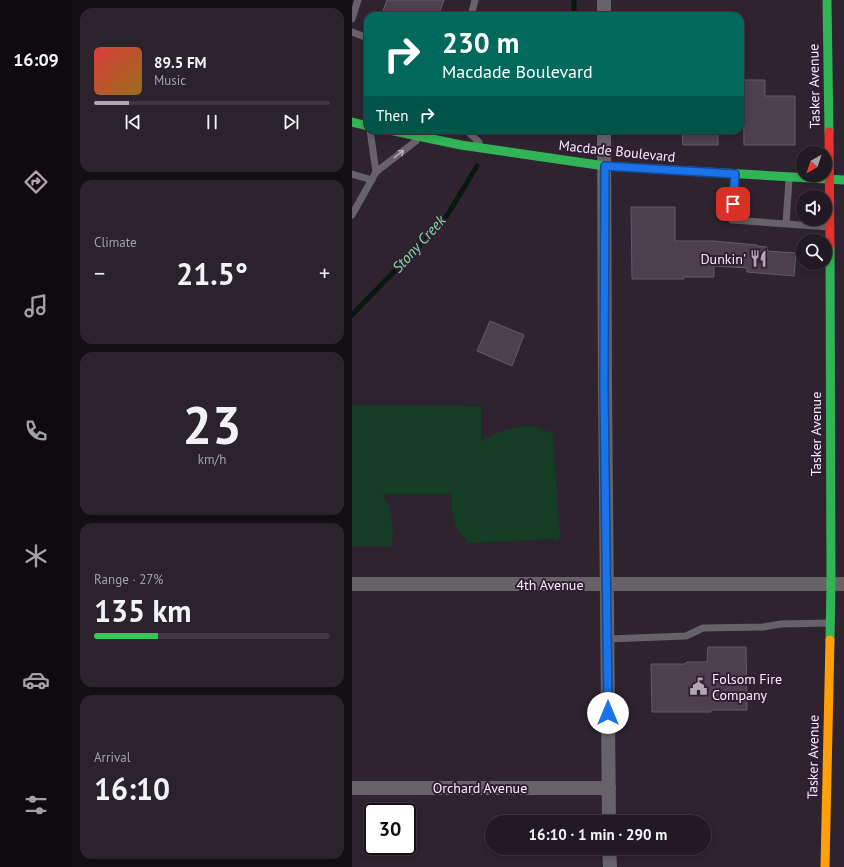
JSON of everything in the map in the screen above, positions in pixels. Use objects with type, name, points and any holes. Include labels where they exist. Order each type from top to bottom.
[{"type":"street","points":[[604,0],[604,12]]},
{"type":"street","name":"Tasker Avenue","points":[[827,0],[829,146]]},
{"type":"street","points":[[352,122],[364,125]]},
{"type":"street","name":"Macdade Boulevard","points":[[408,134],[486,149],[605,166],[796,178]]},
{"type":"street","points":[[604,134],[604,387],[609,815]]},
{"type":"street","name":"Macdade Boulevard","points":[[832,180],[844,180]]},
{"type":"street","name":"Tasker Avenue","points":[[825,867],[830,623],[837,584],[830,182]]},
{"type":"street","name":"4th Avenue","points":[[352,584],[837,584]]},
{"type":"street","name":"Orchard Avenue","points":[[352,788],[609,788]]},
{"type":"street","points":[[609,855],[610,867]]},
{"type":"lane","points":[[352,19],[358,0]]},
{"type":"lane","points":[[472,12],[475,0]]},
{"type":"lane","points":[[352,32],[364,36]]},
{"type":"lane","points":[[371,134],[376,172]]},
{"type":"lane","points":[[470,134],[486,149]]},
{"type":"lane","points":[[353,213],[376,172],[421,137]]},
{"type":"lane","points":[[352,174],[372,180]]},
{"type":"lane","points":[[735,174],[732,220],[830,227]]},
{"type":"lane","points":[[786,223],[789,178]]},
{"type":"lane","points":[[608,639],[686,636],[703,628],[763,627],[781,624],[830,623]]},
{"type":"green space","points":[[352,405],[481,406],[481,441],[500,432],[529,426],[553,433],[559,529],[562,536],[556,541],[552,539],[468,543],[455,526],[452,511],[452,494],[383,494],[389,508],[393,529],[392,546],[352,546]]},
{"type":"building","points":[[387,0],[444,0],[440,12],[382,12]]},
{"type":"building","points":[[744,80],[765,80],[765,96],[795,96],[795,145],[744,145]]},
{"type":"building","points":[[682,134],[718,134],[718,145],[683,145]]},
{"type":"building","points":[[631,207],[675,207],[675,241],[713,241],[757,245],[767,247],[767,251],[796,253],[794,276],[747,272],[747,268],[714,266],[714,277],[683,277],[684,279],[632,279]]},
{"type":"building","points":[[490,321],[524,335],[512,366],[477,351]]},
{"type":"building","name":"Folsom Fire Company","points":[[708,647],[746,647],[747,710],[711,710],[711,712],[652,712],[651,664],[685,664],[687,662],[707,662]]},
{"type":"waterway","name":"Stony Creek","points":[[574,0],[574,12]]},
{"type":"waterway","name":"Stony Creek","points":[[352,315],[448,214],[477,166]]},
{"type":"traffic: fast","points":[[827,0],[829,132]]},
{"type":"traffic: fast","points":[[352,122],[364,125]]},
{"type":"traffic: fast","points":[[408,134],[461,145],[605,166],[844,180]]},
{"type":"traffic: fast","points":[[830,270],[830,640]]},
{"type":"traffic: slow","points":[[825,867],[830,640]]},
{"type":"traffic: jam","points":[[829,132],[830,234]]},
{"type":"place","name":"Dunkin'","points":[[759,259]]},
{"type":"place","name":"Folsom Fire Company","points":[[699,687]]},
{"type":"route","points":[[608,713],[604,387],[605,166],[735,174],[733,204]]}]
